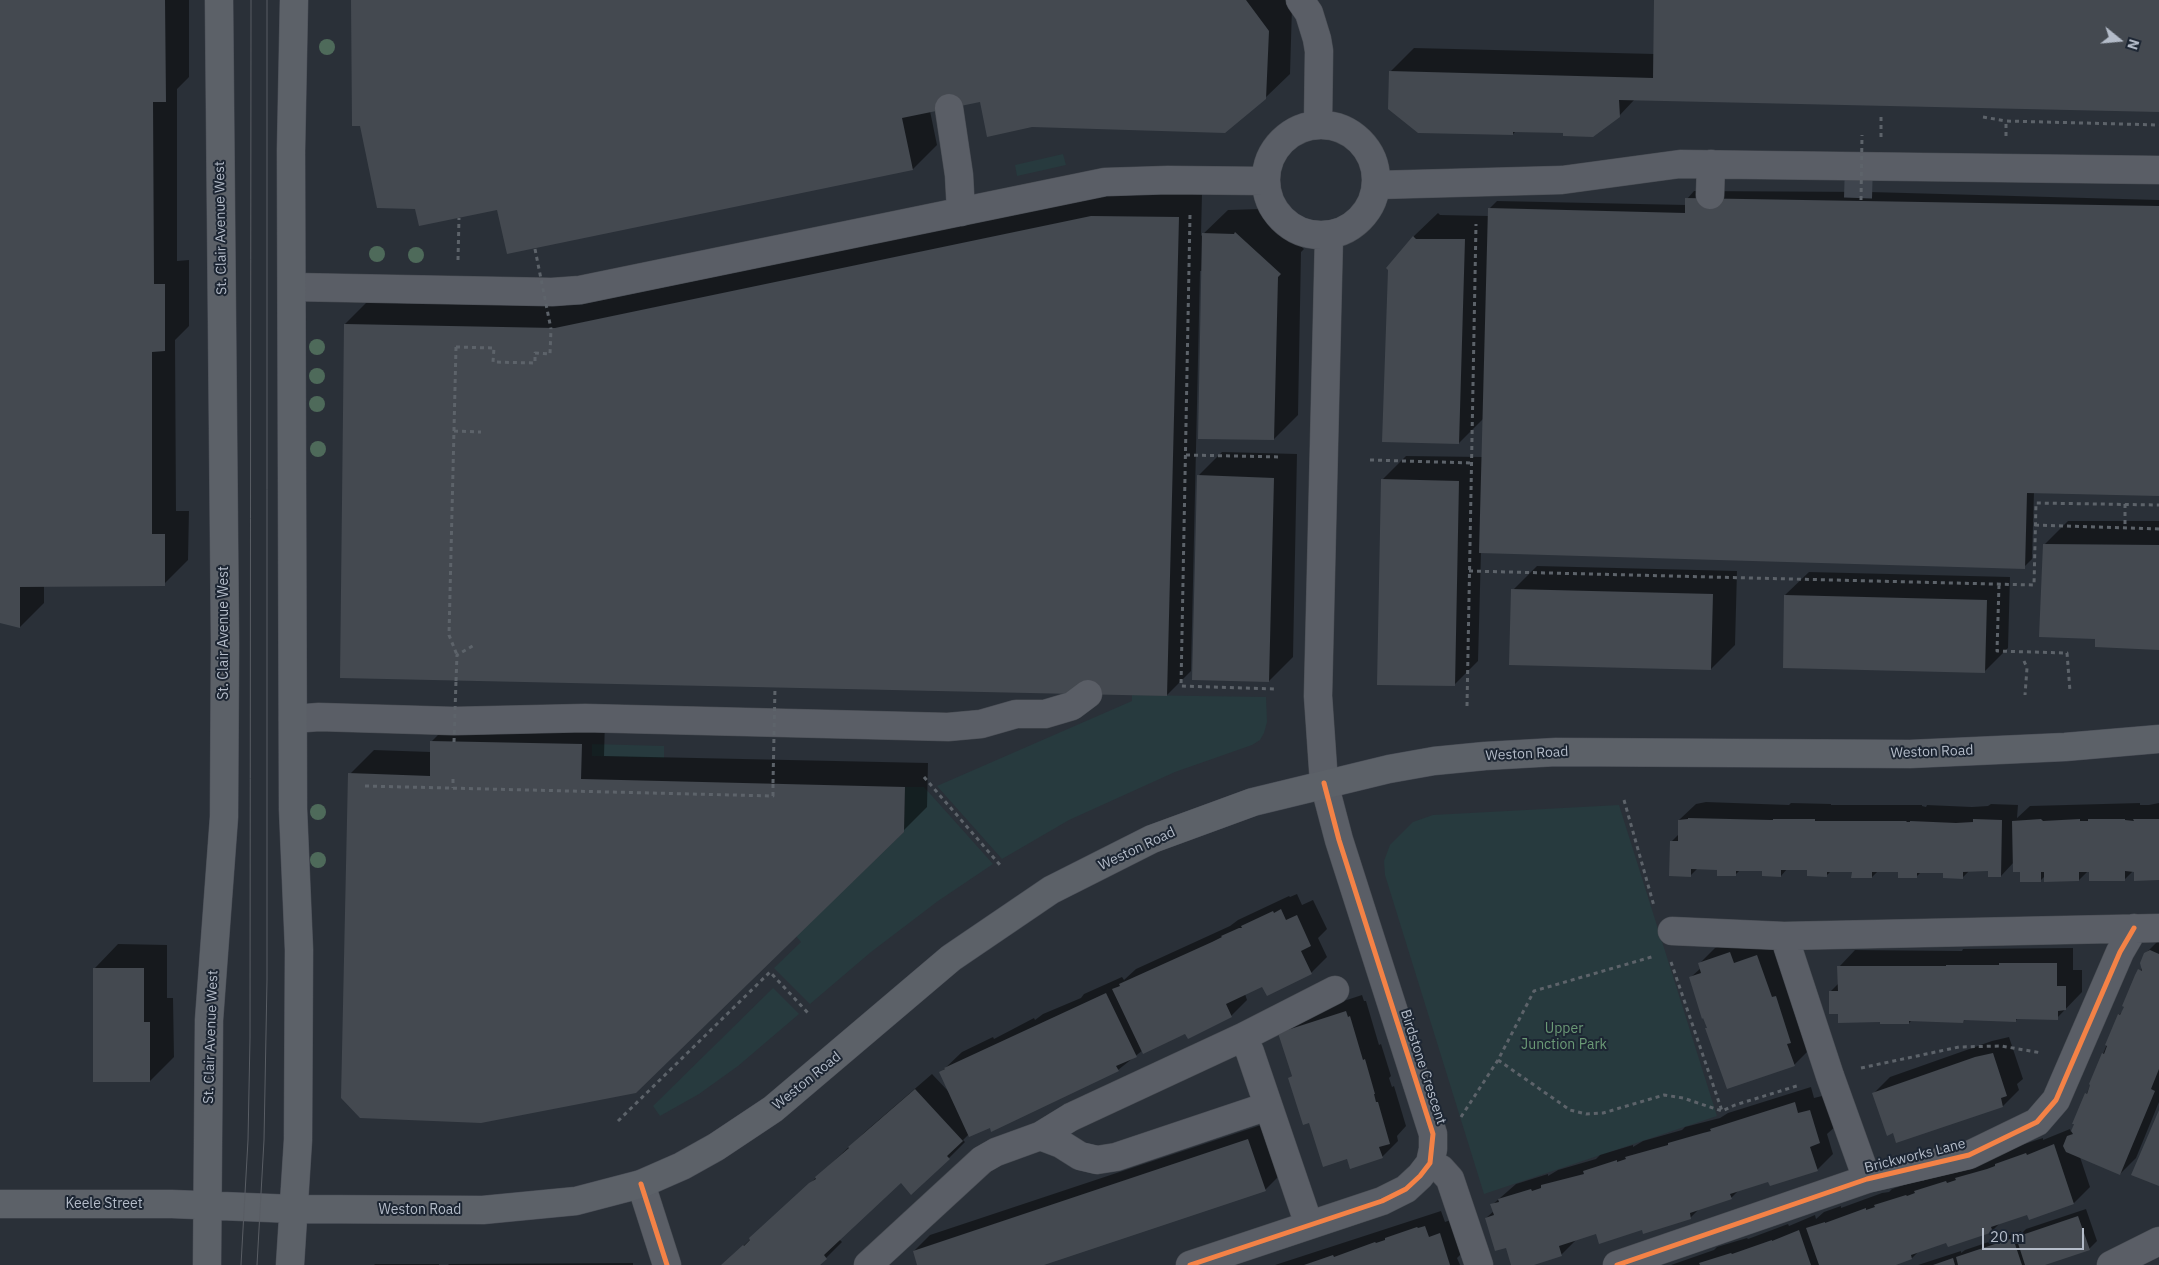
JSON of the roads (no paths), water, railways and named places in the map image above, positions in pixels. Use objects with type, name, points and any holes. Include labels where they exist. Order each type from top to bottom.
[{"type":"main road","name":"St. Clair Avenue West","points":[[207,1265],[209,1020],[224,817],[225,643],[219,0]]},
{"type":"main road","points":[[290,1265],[298,1140],[299,950],[293,809],[292,151],[294,0]]},
{"type":"main road","name":"Weston Road","points":[[208,1205],[294,1209],[483,1210],[576,1201],[641,1184],[682,1166],[716,1147],[773,1109],[951,958],[1051,890],[1152,839],[1253,802],[1324,783],[1434,761],[1556,752],[1910,754],[2065,747],[2159,739]]},
{"type":"main road","name":"Keele Street","points":[[0,1204],[208,1205]]},
{"type":"street","points":[[1300,0],[1309,14],[1319,51],[1318,124]]},
{"type":"street","points":[[949,108],[959,175],[961,212]]},
{"type":"street","points":[[1318,124],[1332,125],[1349,131],[1362,142],[1375,164],[1377,185],[1366,213],[1352,227],[1329,236],[1313,235],[1294,229],[1278,216],[1268,199],[1265,181],[1266,170],[1272,152],[1291,132],[1318,124]]},
{"type":"street","points":[[1377,185],[1562,180],[1680,164],[2159,170]]},
{"type":"street","points":[[1710,195],[1711,164]]},
{"type":"street","points":[[293,287],[552,292],[580,290],[1105,182],[1168,180],[1265,181]]},
{"type":"street","name":"Birdstone Crescent","points":[[1329,236],[1318,696],[1324,783],[1339,840],[1433,1134],[1430,1163]]},
{"type":"street","points":[[293,719],[319,717],[454,721],[585,718],[948,727],[981,724],[1020,703],[1045,714],[1072,706],[1088,694]]},
{"type":"street","name":"Brickworks Lane","points":[[1672,931],[1784,936],[2146,928]]},
{"type":"street","name":"Brickworks Lane","points":[[1617,1265],[1867,1179],[1969,1155],[2037,1122],[2056,1100],[2120,952],[2146,928]]},
{"type":"street","name":"Brickworks Lane","points":[[1784,936],[1830,1076],[1867,1179]]},
{"type":"street","points":[[868,1265],[982,1160],[996,1152],[1040,1136],[1071,1117],[1242,1037],[1335,990]]},
{"type":"street","points":[[1242,1037],[1250,1052],[1309,1225]]},
{"type":"street","points":[[1040,1136],[1061,1144],[1080,1156],[1097,1160],[1116,1157],[1268,1106]]},
{"type":"street","points":[[1190,1265],[1382,1201],[1406,1189],[1430,1163],[1441,1169],[1450,1179],[1479,1265]]},
{"type":"street","points":[[641,1184],[667,1265]]},
{"type":"street","points":[[2111,1265],[2159,1241]]},
{"type":"tunnel","points":[[1858,198],[1859,165]]},
{"type":"tram line","points":[[241,1265],[248,1140],[250,1038],[251,0]]},
{"type":"tram line","points":[[257,1265],[264,1140],[267,980],[267,0]]},
{"type":"park label","name":"Upper Junction Park","points":[[1564,1038]]}]
